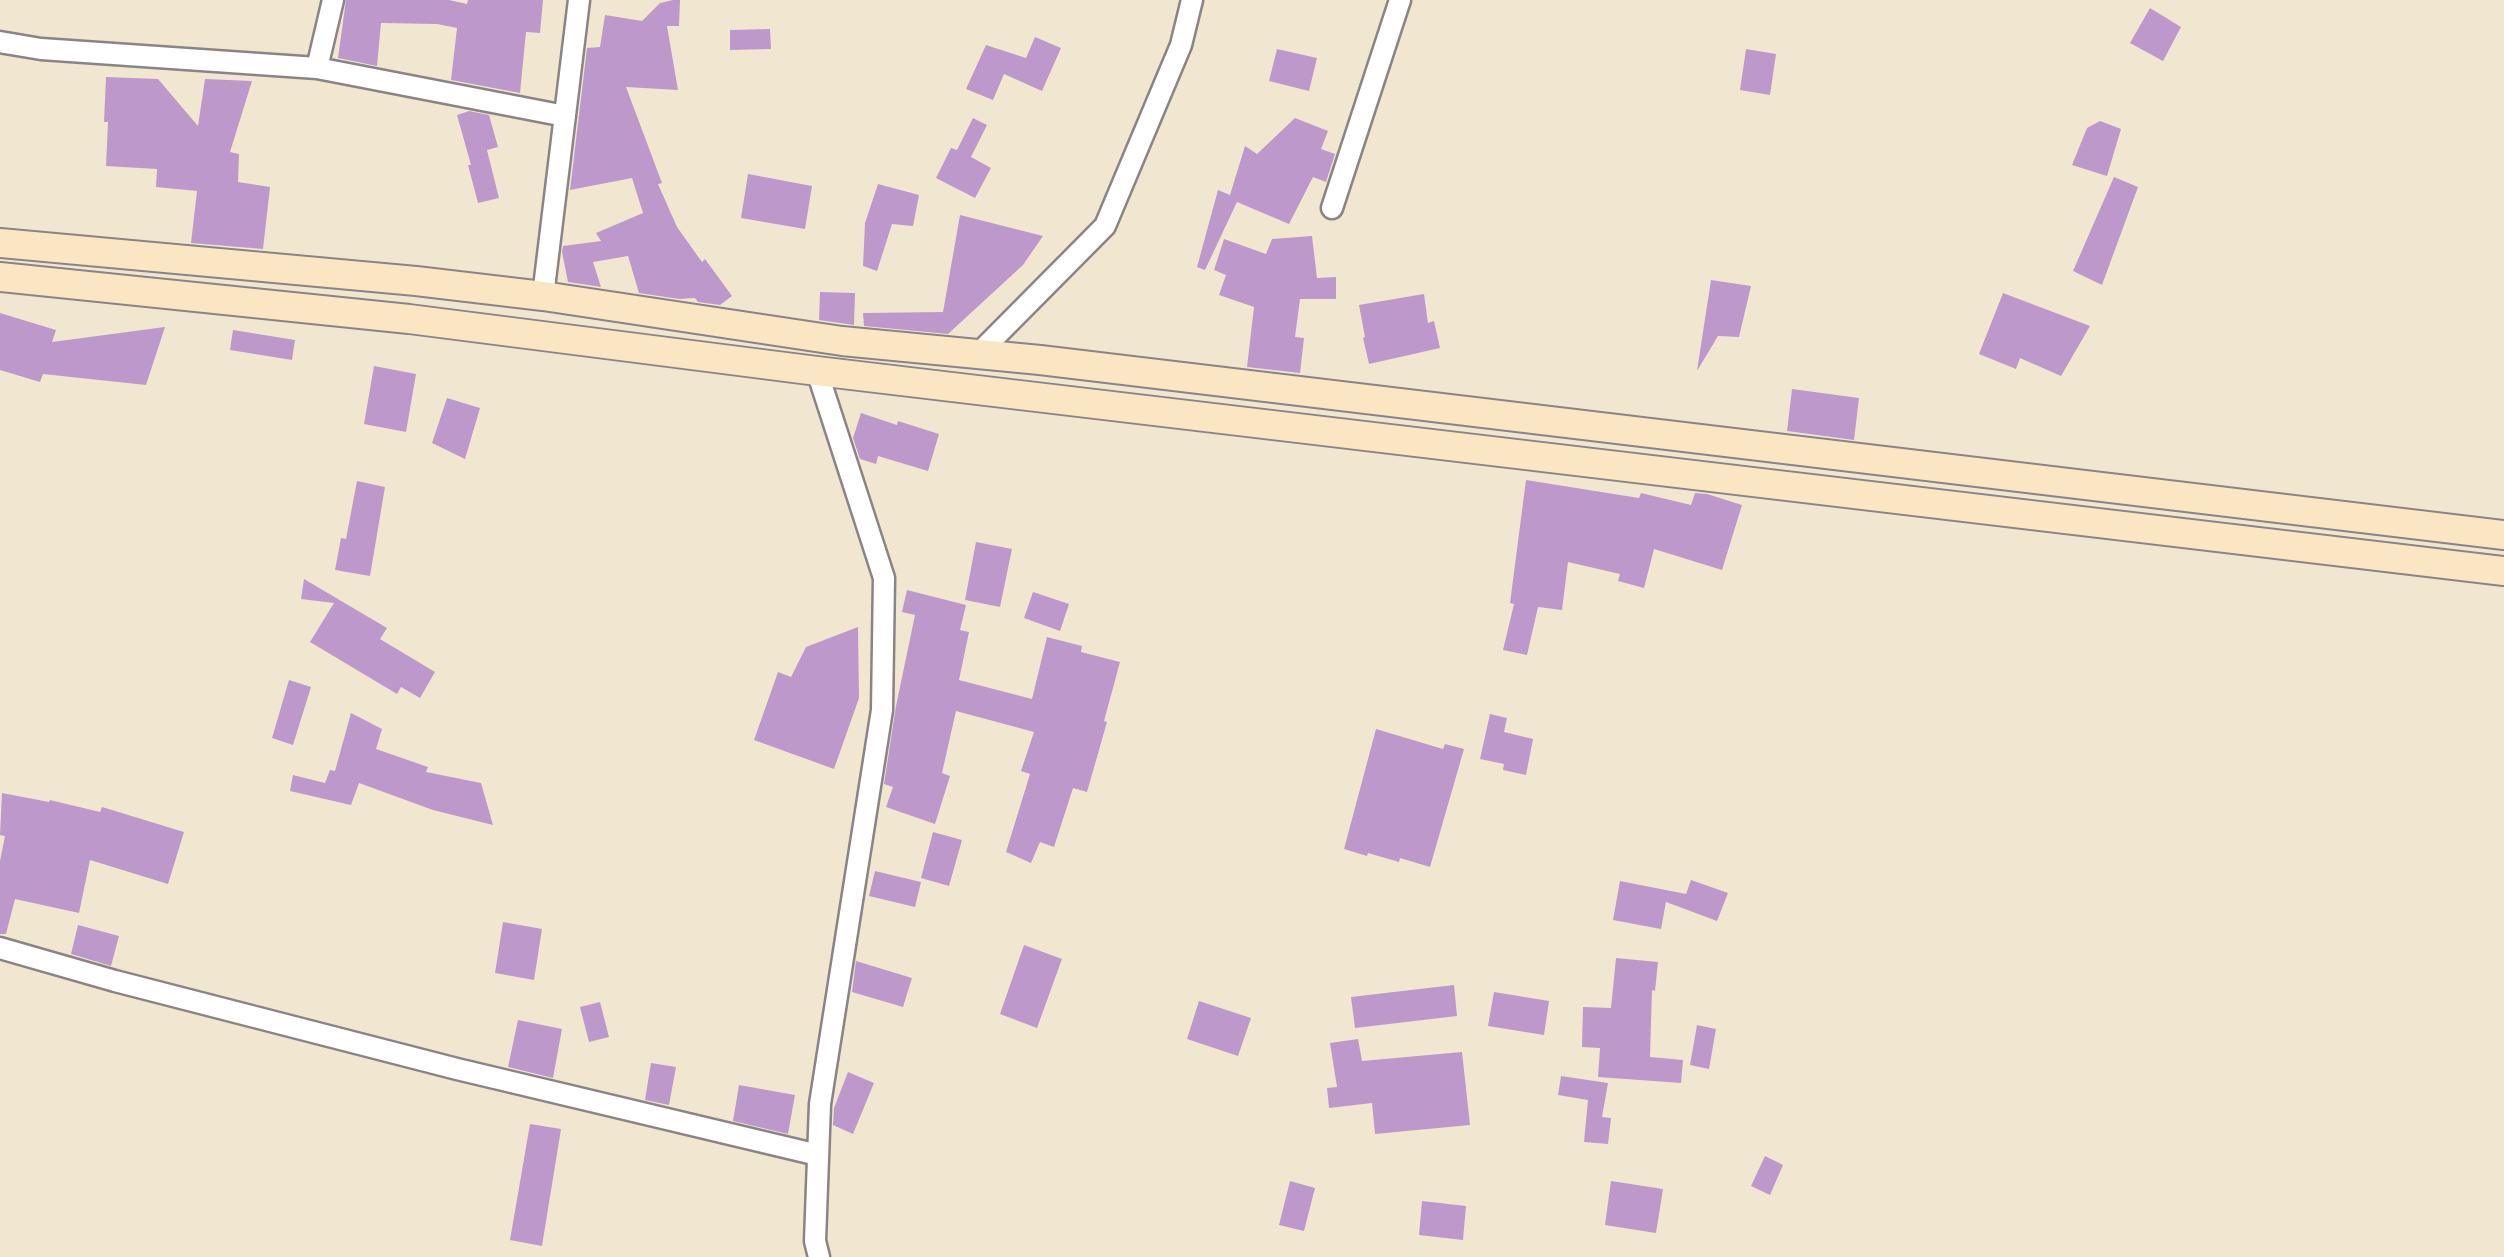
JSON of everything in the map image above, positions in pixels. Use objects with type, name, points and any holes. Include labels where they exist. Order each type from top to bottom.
[{"type":"main road","points":[[0,243],[416,281],[842,341],[1040,360],[2504,535]]},
{"type":"main road","points":[[0,277],[409,319],[1038,398],[2504,571]]},
{"type":"main road","points":[[409,319],[416,281]]},
{"type":"main road","points":[[1038,398],[1040,360]]},
{"type":"street","points":[[317,68],[333,0]]},
{"type":"street","points":[[542,296],[579,0]]},
{"type":"street","points":[[979,353],[1105,226],[1181,45],[1192,0]]},
{"type":"street","points":[[1332,208],[1400,0]]},
{"type":"street","points":[[0,42],[41,49],[317,68],[564,116]]},
{"type":"street","points":[[818,371],[884,578],[882,710],[820,1104],[815,1240],[819,1257]]},
{"type":"street","points":[[0,948],[115,982],[438,1064],[818,1155]]},
{"type":"building","points":[[346,0],[449,0],[467,4],[468,0],[543,0],[540,33],[526,32],[520,93],[451,80],[457,28],[437,24],[381,23],[377,66],[338,58]]},
{"type":"building","points":[[680,0],[679,26],[667,26],[678,90],[626,87],[662,183],[658,184],[677,227],[732,296],[720,305],[698,302],[695,298],[639,293],[628,256],[593,262],[601,287],[568,282],[562,252],[563,246],[601,241],[596,233],[643,213],[632,178],[570,190],[587,48],[600,47],[605,15],[642,21],[660,3]]},
{"type":"building","points":[[2150,8],[2181,27],[2163,61],[2130,43]]},
{"type":"building","points":[[770,29],[771,49],[730,50],[730,30]]},
{"type":"building","points":[[1035,37],[1061,48],[1042,91],[1004,74],[993,100],[966,89],[986,45],[1026,58]]},
{"type":"building","points":[[1277,49],[1317,58],[1309,91],[1269,81]]},
{"type":"building","points":[[1746,49],[1776,54],[1770,95],[1740,90]]},
{"type":"building","points":[[106,77],[158,79],[198,126],[205,79],[252,81],[230,152],[239,154],[238,182],[270,187],[263,249],[191,243],[197,191],[156,187],[157,169],[106,166]]},
{"type":"building","points":[[469,111],[489,115],[498,147],[487,150],[499,198],[478,203],[457,115]]},
{"type":"building","points":[[973,118],[987,125],[971,157],[991,168],[975,198],[936,178],[951,148],[957,150]]},
{"type":"building","points":[[1295,118],[1328,131],[1321,149],[1335,154],[1326,182],[1313,177],[1289,224],[1237,202],[1205,270],[1197,267],[1218,190],[1230,195],[1245,146],[1257,154]]},
{"type":"building","points":[[2100,121],[2121,129],[2107,176],[2072,165],[2087,128]]},
{"type":"building","points":[[748,174],[812,186],[805,229],[741,218]]},
{"type":"building","points":[[2114,177],[2138,187],[2102,285],[2073,271]]},
{"type":"building","points":[[878,184],[919,195],[913,226],[892,224],[877,271],[863,266],[865,223]]},
{"type":"building","points":[[960,215],[1043,236],[1023,265],[948,334],[864,326],[863,313],[943,312]]},
{"type":"building","points":[[1312,236],[1317,278],[1336,277],[1336,299],[1300,299],[1295,337],[1304,338],[1300,373],[1247,367],[1254,307],[1219,295],[1226,275],[1214,270],[1224,239],[1266,254],[1272,239]]},
{"type":"building","points":[[1711,280],[1751,286],[1739,337],[1718,336],[1697,371]]},
{"type":"building","points":[[820,292],[855,293],[854,325],[819,320]]},
{"type":"building","points":[[2003,293],[2090,326],[2061,376],[2020,358],[2016,369],[1979,354]]},
{"type":"building","points":[[1424,294],[1428,323],[1434,321],[1440,348],[1369,364],[1359,305]]},
{"type":"building","points":[[0,313],[56,330],[52,342],[165,327],[146,385],[43,374],[40,382],[0,370]]},
{"type":"building","points":[[233,330],[295,340],[292,360],[230,350]]},
{"type":"building","points":[[374,366],[416,374],[406,432],[364,424]]},
{"type":"building","points":[[1792,389],[1859,398],[1854,440],[1787,431]]},
{"type":"building","points":[[447,398],[480,408],[465,459],[432,443]]},
{"type":"building","points":[[861,413],[939,434],[928,471],[878,456],[876,464],[860,459],[853,438]]},
{"type":"building","points":[[1526,480],[1639,498],[1641,493],[1691,505],[1695,493],[1707,494],[1742,505],[1722,570],[1654,549],[1644,588],[1618,581],[1620,574],[1568,562],[1562,610],[1538,607],[1527,655],[1503,650],[1514,604],[1510,603]]},
{"type":"building","points":[[357,481],[385,487],[370,576],[335,570],[341,538],[346,539]]},
{"type":"building","points":[[976,542],[1012,549],[1000,607],[965,600]]},
{"type":"building","points":[[304,579],[387,628],[380,639],[435,672],[420,698],[401,687],[397,694],[310,642],[334,603],[301,599]]},
{"type":"building","points":[[907,590],[966,605],[960,630],[969,632],[959,680],[1032,699],[1047,637],[1082,646],[1081,652],[1120,662],[1087,792],[1073,788],[1054,847],[1040,842],[1031,863],[1006,852],[1030,774],[1021,771],[1034,732],[956,711],[942,773],[950,776],[935,824],[886,807],[893,787],[884,784],[915,615],[902,612]]},
{"type":"building","points":[[1033,592],[1069,604],[1060,631],[1024,618]]},
{"type":"building","points":[[858,627],[859,698],[834,769],[754,740],[778,672],[791,677],[806,647]]},
{"type":"building","points":[[289,680],[311,687],[293,745],[272,738]]},
{"type":"building","points":[[351,713],[382,729],[376,749],[428,767],[426,772],[481,783],[493,825],[433,810],[359,783],[351,805],[290,791],[293,775],[325,783],[330,770],[335,771]]},
{"type":"building","points":[[1490,714],[1507,718],[1504,732],[1533,739],[1526,775],[1503,770],[1504,764],[1480,759]]},
{"type":"building","points":[[1376,729],[1443,749],[1445,744],[1464,749],[1430,867],[1344,849]]},
{"type":"building","points":[[2,793],[100,812],[102,807],[184,832],[168,884],[90,860],[79,913],[15,899],[6,934],[0,934],[0,861],[5,836],[0,835]]},
{"type":"building","points":[[933,832],[962,840],[949,886],[921,878]]},
{"type":"building","points":[[875,871],[921,882],[915,907],[869,896]]},
{"type":"building","points":[[1691,880],[1728,893],[1717,921],[1666,902],[1661,929],[1613,920],[1620,881],[1686,894]]},
{"type":"building","points":[[503,922],[542,929],[534,980],[495,973]]},
{"type":"building","points":[[78,925],[119,936],[111,966],[71,954]]},
{"type":"building","points":[[1024,945],[1062,959],[1037,1028],[1000,1014]]},
{"type":"building","points":[[1616,958],[1658,962],[1655,991],[1652,990],[1650,1057],[1683,1060],[1681,1083],[1598,1077],[1600,1048],[1582,1047],[1583,1007],[1611,1008]]},
{"type":"building","points":[[856,961],[912,978],[903,1007],[852,992]]},
{"type":"building","points":[[1454,985],[1457,1016],[1355,1028],[1351,997]]},
{"type":"building","points":[[1494,992],[1549,1001],[1544,1035],[1488,1026]]},
{"type":"building","points":[[1199,1001],[1251,1018],[1238,1056],[1187,1039]]},
{"type":"building","points":[[600,1002],[609,1037],[589,1042],[580,1007]]},
{"type":"building","points":[[518,1020],[562,1029],[553,1078],[508,1067]]},
{"type":"building","points":[[1697,1025],[1716,1029],[1709,1069],[1690,1065]]},
{"type":"building","points":[[1358,1039],[1362,1061],[1462,1052],[1470,1125],[1375,1134],[1372,1103],[1329,1108],[1327,1088],[1337,1087],[1330,1043]]},
{"type":"building","points":[[651,1063],[676,1067],[669,1105],[645,1100]]},
{"type":"building","points":[[848,1072],[874,1083],[853,1134],[833,1125],[834,1108]]},
{"type":"building","points":[[1561,1076],[1608,1083],[1602,1117],[1611,1118],[1608,1144],[1584,1142],[1588,1100],[1558,1095]]},
{"type":"building","points":[[739,1085],[795,1095],[788,1134],[733,1121]]},
{"type":"building","points":[[530,1124],[561,1129],[542,1246],[510,1240]]},
{"type":"building","points":[[1765,1156],[1783,1165],[1770,1195],[1751,1186]]},
{"type":"building","points":[[1290,1181],[1315,1188],[1304,1231],[1279,1225]]},
{"type":"building","points":[[1611,1181],[1663,1189],[1656,1233],[1605,1225]]},
{"type":"building","points":[[1422,1201],[1466,1206],[1463,1240],[1419,1235]]}]
